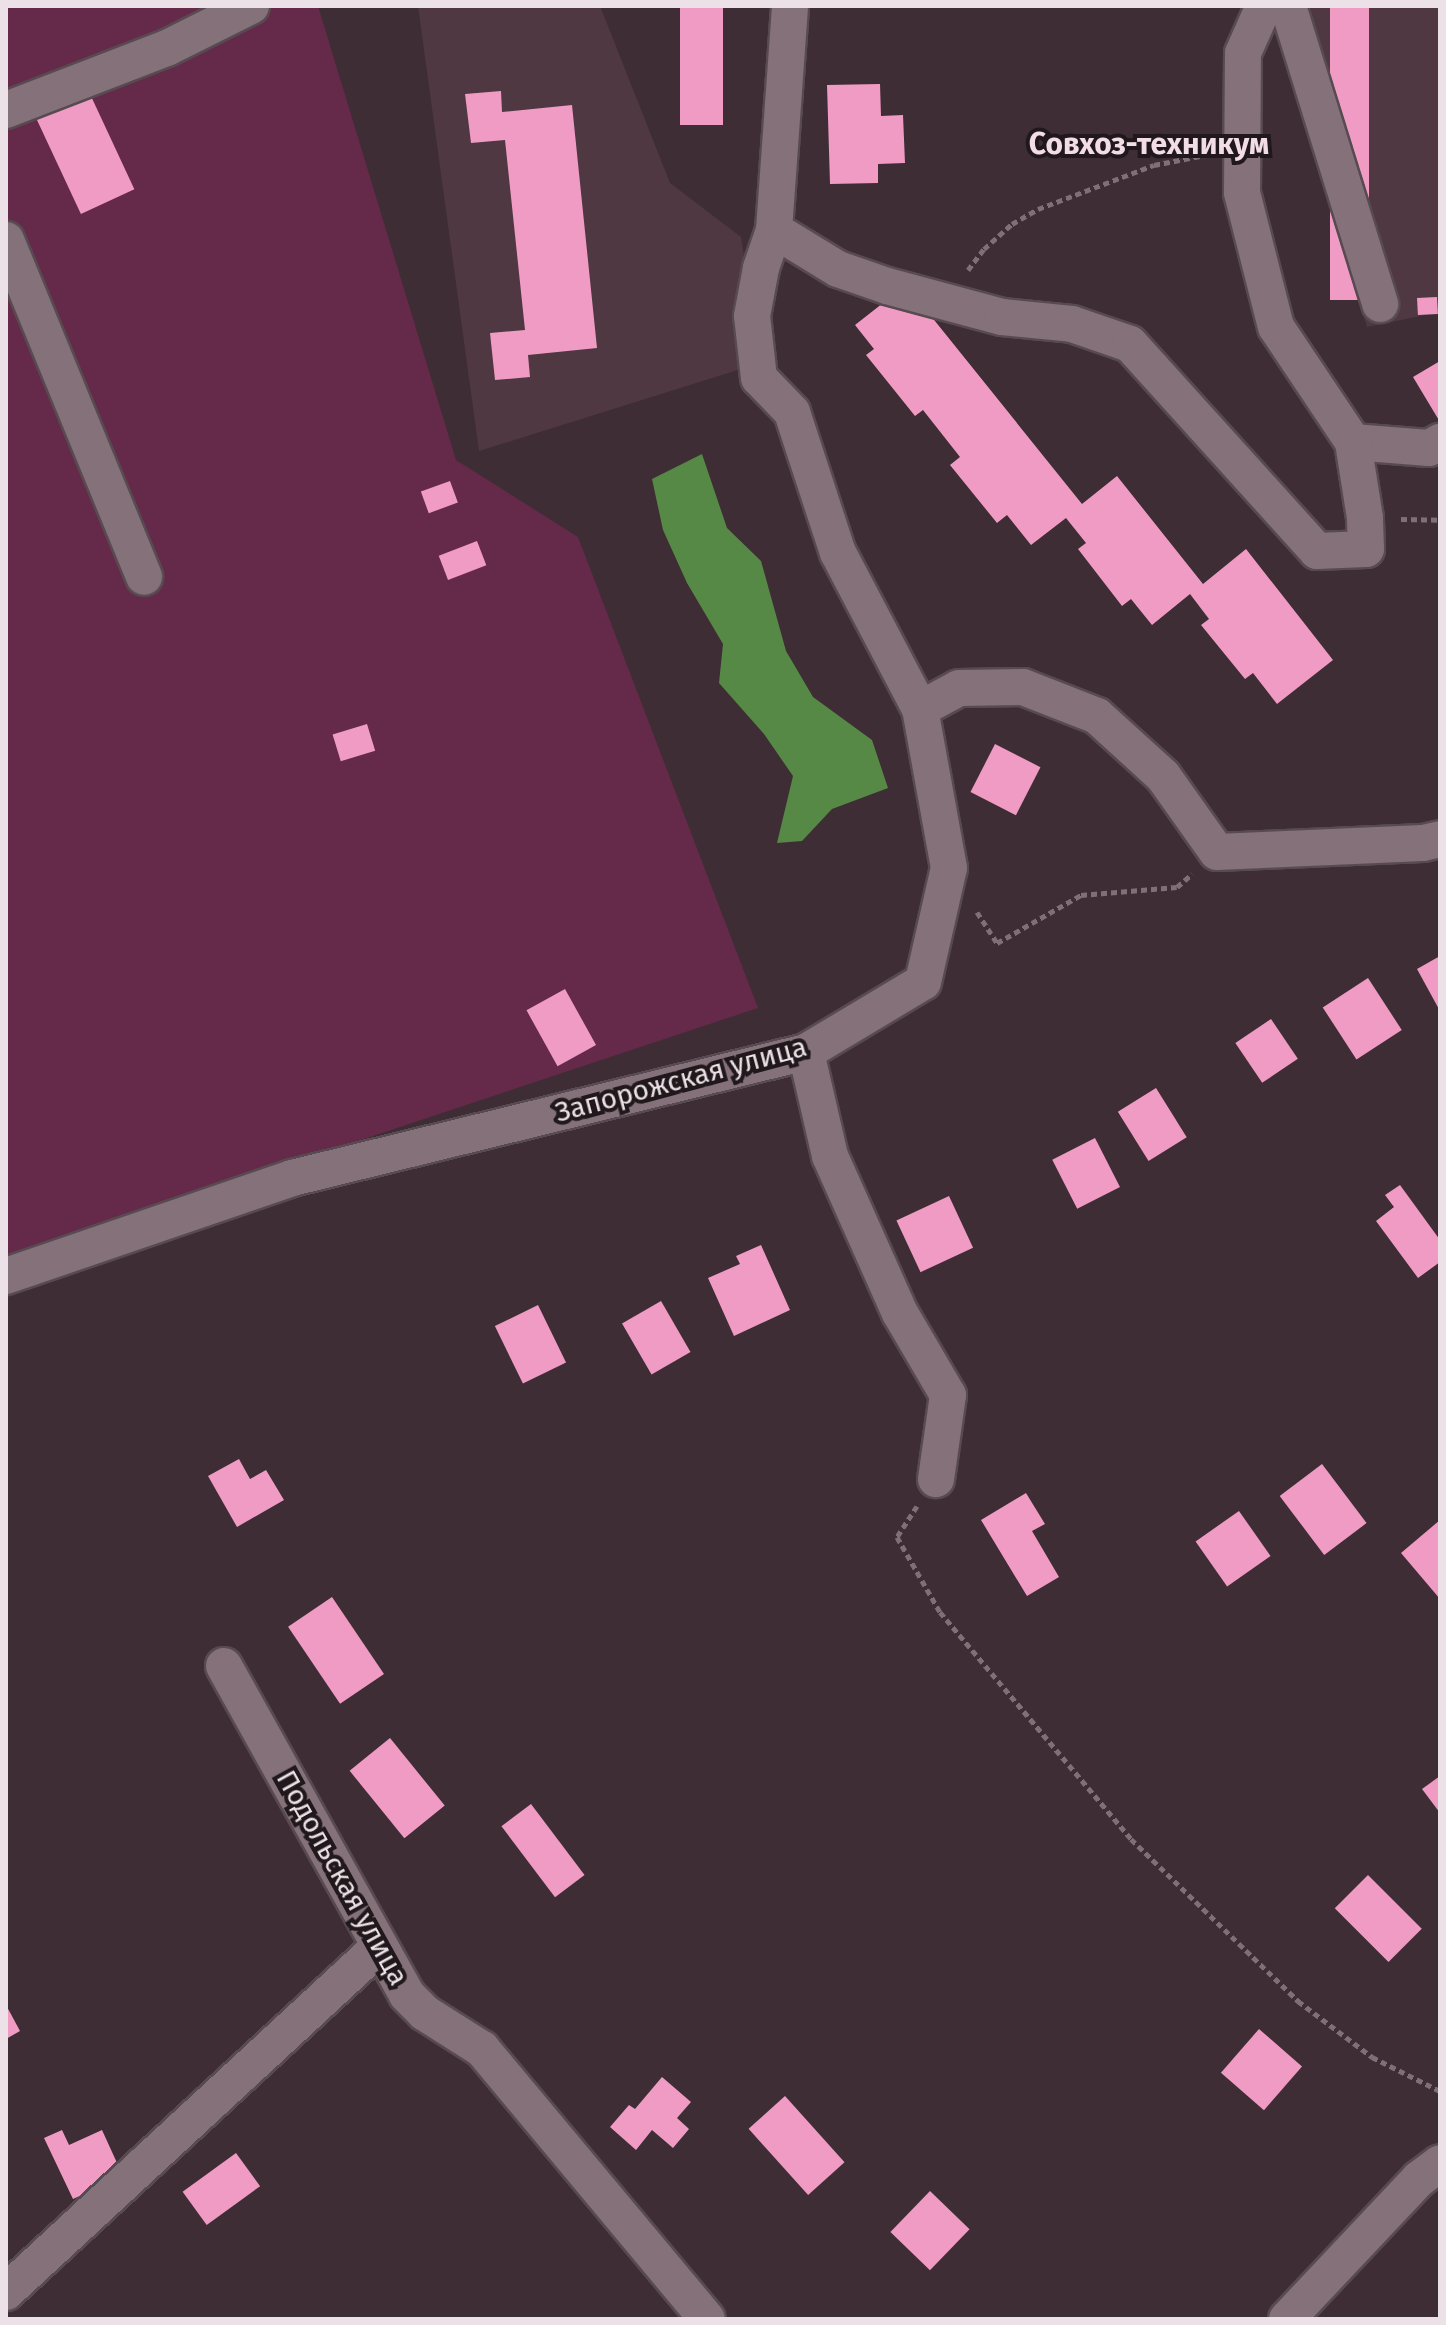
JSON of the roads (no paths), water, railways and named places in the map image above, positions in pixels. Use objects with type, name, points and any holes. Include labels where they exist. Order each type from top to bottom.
[{"type":"street","points":[[6,110],[167,48],[251,6]]},
{"type":"street","name":"Запорожская улица","points":[[6,1276],[292,1178],[806,1052],[923,982],[949,868],[920,709],[838,553],[792,412],[759,378],[752,316],[761,268],[774,230],[790,6]]},
{"type":"street","points":[[774,230],[838,269],[887,286],[945,299],[1002,317],[1072,324],[1130,344],[1317,551],[1366,549],[1365,518],[1353,442],[1276,327],[1242,193],[1243,53],[1264,6]]},
{"type":"street","points":[[1288,6],[1380,304]]},
{"type":"street","points":[[6,240],[144,577]]},
{"type":"street","points":[[1353,442],[1429,448],[1440,442]]},
{"type":"street","points":[[920,709],[959,688],[1023,687],[1097,716],[1163,776],[1217,852],[1423,843],[1440,839]]},
{"type":"street","points":[[806,1052],[830,1156],[900,1313],[948,1395],[936,1479]]},
{"type":"street","name":"Подольская улица","points":[[224,1666],[378,1948],[407,1995],[425,2013],[482,2049],[707,2319]]},
{"type":"street","points":[[6,2292],[378,1948]]},
{"type":"street","points":[[1287,2319],[1419,2179],[1440,2163]]},
{"type":"street","points":[[6,2304],[18,2319]]},
{"type":"district","name":"Совхоз-техникум","points":[[1149,144]]}]
